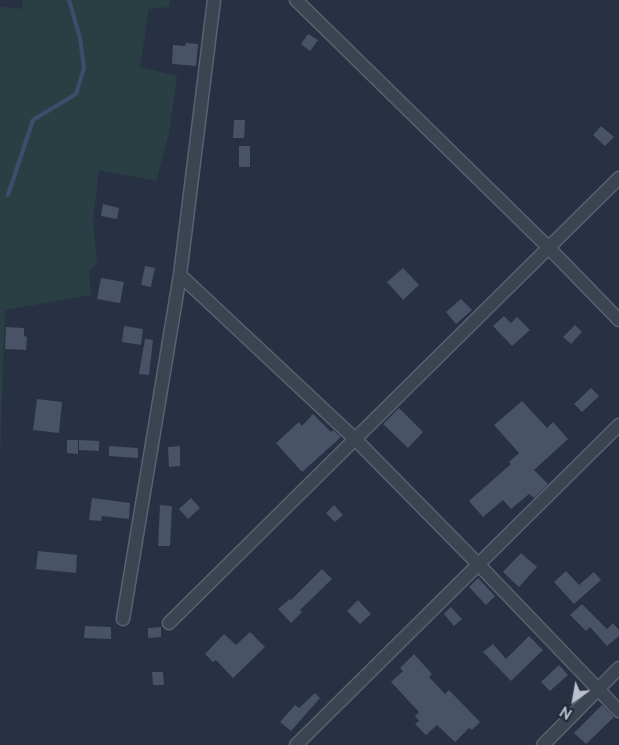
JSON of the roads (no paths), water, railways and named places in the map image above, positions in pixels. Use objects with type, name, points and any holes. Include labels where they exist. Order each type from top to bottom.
[{"type":"street","points":[[123,619],[180,275],[214,0]]},
{"type":"street","points":[[296,0],[548,247],[619,320]]},
{"type":"street","points":[[169,623],[619,178]]},
{"type":"street","points":[[180,275],[354,439],[479,565],[619,711]]},
{"type":"street","points":[[296,745],[619,425]]},
{"type":"street","points":[[543,745],[619,668]]},
{"type":"waterway","points":[[8,195],[33,120],[76,94],[84,68],[80,38],[69,0]]}]
